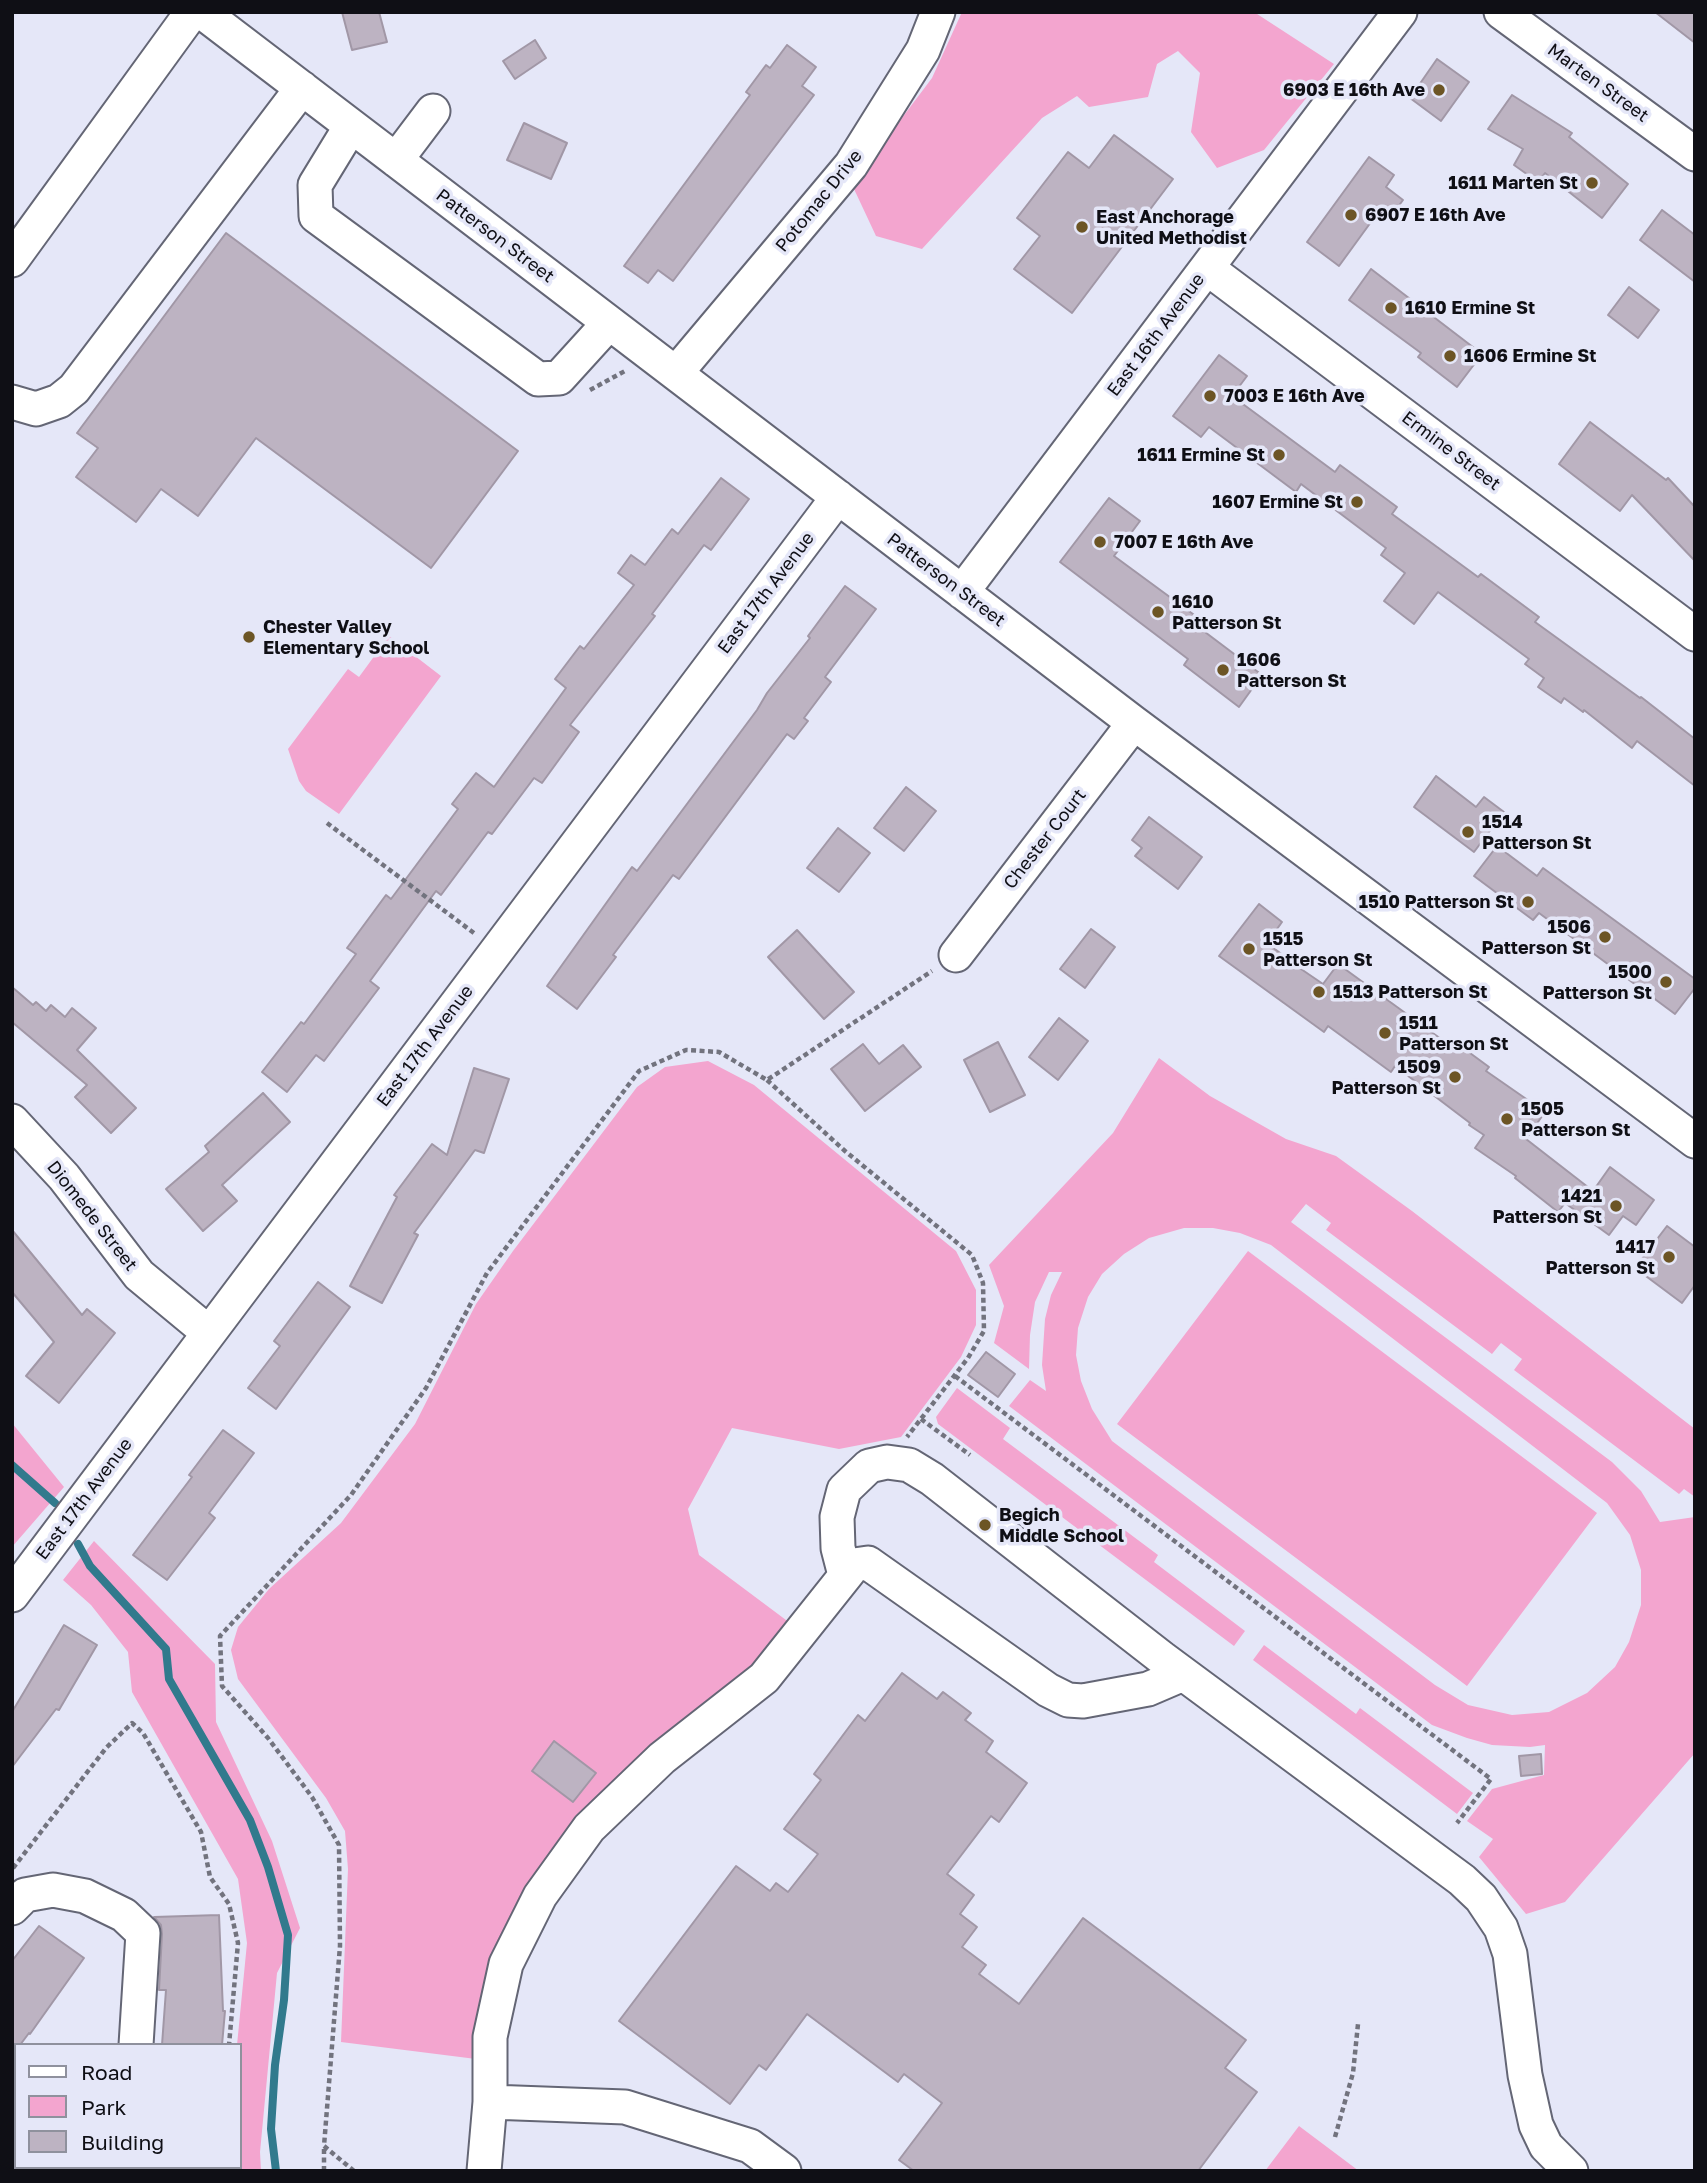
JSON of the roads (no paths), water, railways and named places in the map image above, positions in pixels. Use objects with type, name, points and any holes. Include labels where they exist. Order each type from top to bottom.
[{"type":"street","points":[[12,260],[192,12]]},
{"type":"street","name":"Patterson Street","points":[[202,12],[1134,723],[1695,1141]]},
{"type":"street","name":"Potomac Drive","points":[[676,373],[850,165],[923,50],[938,12]]},
{"type":"street","name":"East 16th Avenue","points":[[962,592],[1400,12]]},
{"type":"street","name":"Marten Street","points":[[1501,12],[1695,154]]},
{"type":"street","points":[[12,402],[36,409],[59,401],[74,389],[302,88]]},
{"type":"street","points":[[396,160],[433,111]]},
{"type":"street","points":[[351,126],[315,185],[316,216],[538,379],[559,378],[609,323]]},
{"type":"street","name":"Ermine Street","points":[[1207,268],[1695,634]]},
{"type":"street","name":"East 17th Avenue","points":[[12,1595],[838,497]]},
{"type":"street","name":"Chester Court","points":[[956,955],[1134,723]]},
{"type":"street","name":"Diomede Street","points":[[12,1121],[64,1177],[139,1275],[209,1333]]},
{"type":"street","points":[[845,1575],[838,1548],[837,1517],[844,1490],[869,1466],[887,1462],[909,1465],[932,1479],[1183,1674],[1462,1880],[1481,1898],[1501,1928],[1510,1954],[1525,2075],[1536,2125],[1546,2146],[1571,2171]]},
{"type":"street","points":[[484,2171],[490,2102],[490,2036],[506,1964],[540,1896],[589,1828],[662,1758],[764,1678],[853,1565],[868,1563],[1048,1690],[1068,1700],[1083,1701],[1147,1689],[1183,1674]]},
{"type":"street","points":[[12,1908],[25,1895],[53,1890],[85,1896],[124,1915],[143,1933],[136,2043]]},
{"type":"street","points":[[490,2102],[625,2107],[750,2146],[784,2171]]},
{"type":"waterway","points":[[12,1465],[55,1503]]},
{"type":"waterway","points":[[78,1544],[90,1566],[166,1649],[169,1679],[250,1820],[268,1867],[288,1935],[271,2129],[276,2171]]},
{"type":"place","name":"6903 E 16th Ave","points":[[1439,90]]},
{"type":"place","name":"1611 Marten St","points":[[1592,183]]},
{"type":"place","name":"6907 E 16th Ave","points":[[1351,215]]},
{"type":"place","name":"East Anchorage United Methodist","points":[[1082,227]]},
{"type":"place","name":"1610 Ermine St","points":[[1391,308]]},
{"type":"place","name":"1606 Ermine St","points":[[1450,356]]},
{"type":"place","name":"7003 E 16th Ave","points":[[1210,396]]},
{"type":"place","name":"1611 Ermine St","points":[[1279,455]]},
{"type":"place","name":"1607 Ermine St","points":[[1357,502]]},
{"type":"place","name":"7007 E 16th Ave","points":[[1100,542]]},
{"type":"place","name":"1610 Patterson St","points":[[1158,612]]},
{"type":"place","name":"Chester Valley Elementary School","points":[[249,637]]},
{"type":"place","name":"1606 Patterson St","points":[[1223,670]]},
{"type":"place","name":"1514 Patterson St","points":[[1468,832]]},
{"type":"place","name":"1510 Patterson St","points":[[1528,902]]},
{"type":"place","name":"1506 Patterson St","points":[[1605,937]]},
{"type":"place","name":"1515 Patterson St","points":[[1249,949]]},
{"type":"place","name":"1500 Patterson St","points":[[1666,982]]},
{"type":"place","name":"1513 Patterson St","points":[[1319,992]]},
{"type":"place","name":"1511 Patterson St","points":[[1385,1033]]},
{"type":"place","name":"1509 Patterson St","points":[[1455,1077]]},
{"type":"place","name":"1505 Patterson St","points":[[1507,1119]]},
{"type":"place","name":"1421 Patterson St","points":[[1616,1206]]},
{"type":"place","name":"1417 Patterson St","points":[[1669,1257]]},
{"type":"place","name":"Begich Middle School","points":[[985,1525]]}]
